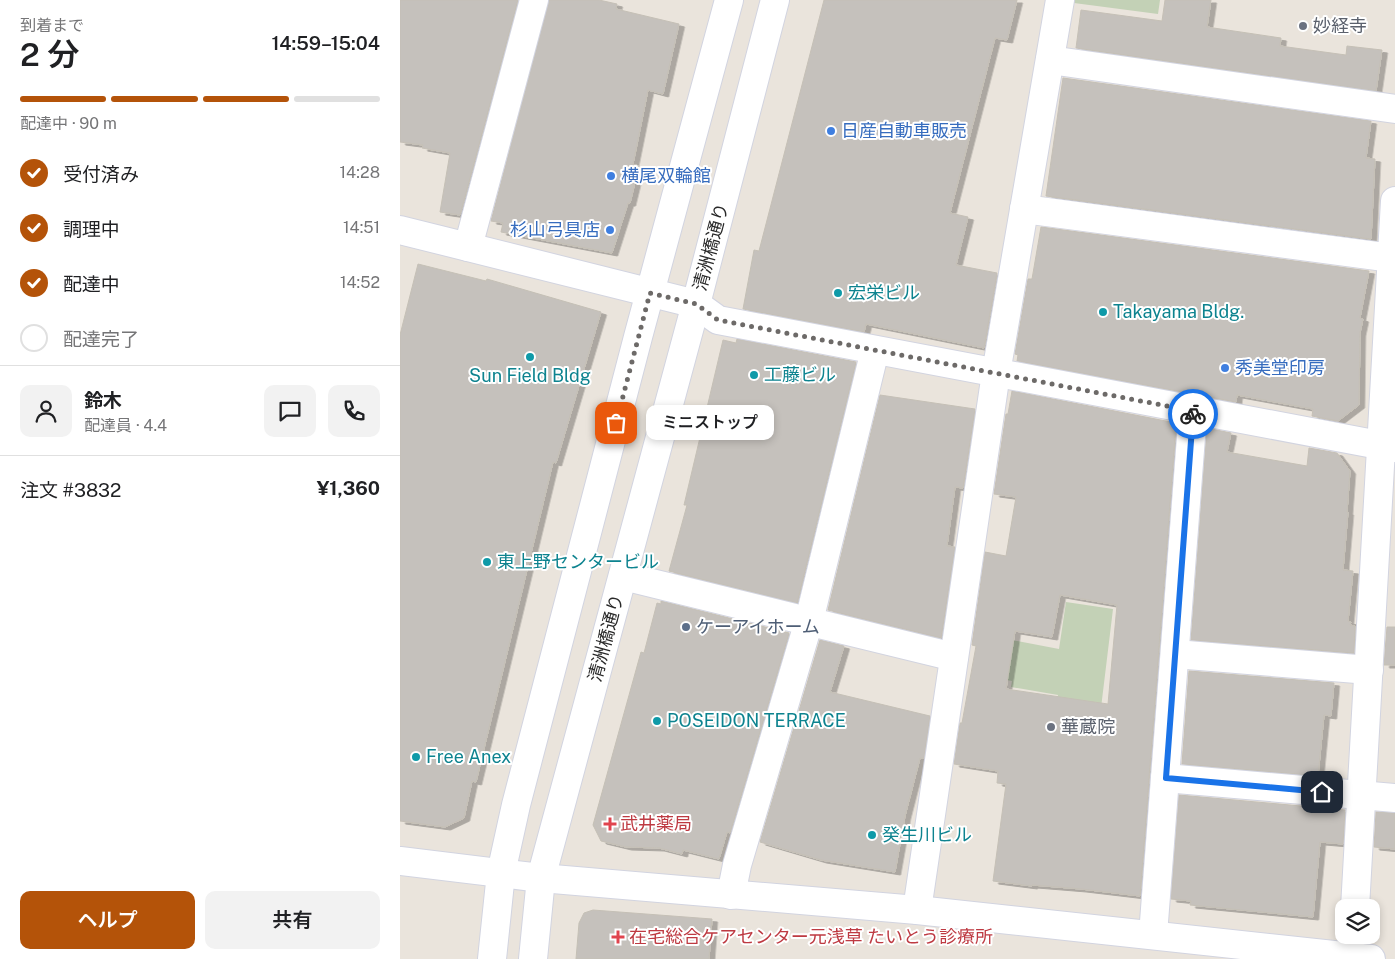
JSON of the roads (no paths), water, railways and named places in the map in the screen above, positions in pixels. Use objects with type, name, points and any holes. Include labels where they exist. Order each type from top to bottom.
[{"type":"street","points":[[468,247],[534,0]]},
{"type":"street","points":[[492,959],[501,874],[516,805],[729,0]]},
{"type":"street","name":"清洲橋通り","points":[[533,959],[541,878],[696,304],[775,0]]},
{"type":"street","points":[[917,910],[996,373],[1060,0]]},
{"type":"street","points":[[1050,60],[1395,109]]},
{"type":"street","points":[[1356,899],[1369,670],[1384,584],[1395,201]]},
{"type":"street","points":[[1024,209],[1393,264]]},
{"type":"street","points":[[400,234],[468,247],[696,304],[718,320],[1388,447]]},
{"type":"street","points":[[731,894],[737,865],[809,621],[875,350]]},
{"type":"street","points":[[1154,936],[1193,411]]},
{"type":"street","points":[[623,576],[954,657]]},
{"type":"street","points":[[1175,654],[1369,670]]},
{"type":"street","points":[[1166,778],[1395,798]]},
{"type":"street","points":[[400,861],[541,878],[917,910],[1154,936],[1357,953]]},
{"type":"place","name":"妙経寺","points":[[1303,26]]},
{"type":"place","name":"日産自動車販売","points":[[831,131]]},
{"type":"place","name":"横尾双輪館","points":[[611,176]]},
{"type":"place","name":"杉山弓具店","points":[[610,230]]},
{"type":"place","name":"宏栄ビル","points":[[838,293]]},
{"type":"place","name":"Takayama Bldg.","points":[[1103,312]]},
{"type":"place","name":"Sun Field Bldg","points":[[530,357]]},
{"type":"place","name":"秀美堂印房","points":[[1225,368]]},
{"type":"place","name":"工藤ビル","points":[[754,375]]},
{"type":"place","name":"ミニストップ","points":[[616,423]]},
{"type":"place","name":"東上野センタービル","points":[[487,562]]},
{"type":"place","name":"ケーアイホーム","points":[[686,627]]},
{"type":"place","name":"POSEIDON TERRACE","points":[[657,721]]},
{"type":"place","name":"華蔵院","points":[[1051,727]]},
{"type":"place","name":"Free Anex","points":[[416,757]]},
{"type":"place","name":"武井薬局","points":[[610,824]]},
{"type":"place","name":"癸生川ビル","points":[[872,835]]},
{"type":"place","name":"在宅総合ケアセンター元浅草 たいとう診療所","points":[[618,937]]}]
